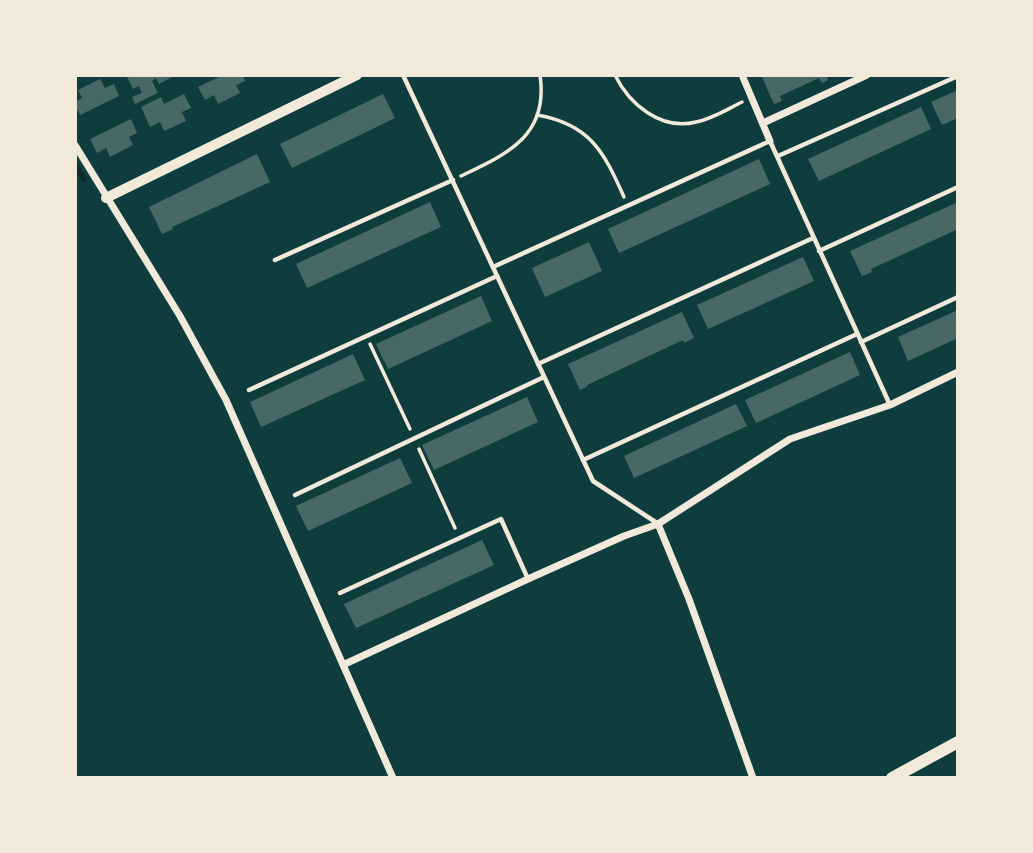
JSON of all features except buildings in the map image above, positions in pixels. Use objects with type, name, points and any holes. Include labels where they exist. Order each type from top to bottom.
[{"type":"main road","points":[[892,778],[958,742]]},
{"type":"street","points":[[106,198],[357,75]]},
{"type":"street","points":[[742,75],[770,141]]},
{"type":"street","points":[[763,123],[867,75]]},
{"type":"street","points":[[75,145],[180,316],[226,400],[345,664],[393,778]]},
{"type":"street","points":[[345,664],[624,536],[658,524],[790,439],[890,404],[958,372]]},
{"type":"street","points":[[658,524],[689,599],[753,778]]},
{"type":"lane","points":[[403,75],[593,481],[658,524]]},
{"type":"lane","points":[[778,156],[958,76]]},
{"type":"lane","points":[[493,267],[770,141],[890,404]]},
{"type":"lane","points":[[275,260],[453,180]]},
{"type":"lane","points":[[819,251],[958,187]]},
{"type":"lane","points":[[538,364],[813,238]]},
{"type":"lane","points":[[249,390],[497,276]]},
{"type":"lane","points":[[861,342],[958,297]]},
{"type":"lane","points":[[583,460],[857,334]]},
{"type":"lane","points":[[295,495],[544,377]]},
{"type":"lane","points":[[340,593],[501,519],[528,579]]},
{"type":"path","points":[[462,176],[508,153],[526,136],[537,115],[542,90],[540,75]]},
{"type":"path","points":[[615,75],[624,92],[635,103],[667,122],[695,123],[752,97]]},
{"type":"path","points":[[537,115],[566,122],[588,137],[605,156],[623,194]]},
{"type":"waterway","points":[[75,164],[84,180]]}]
